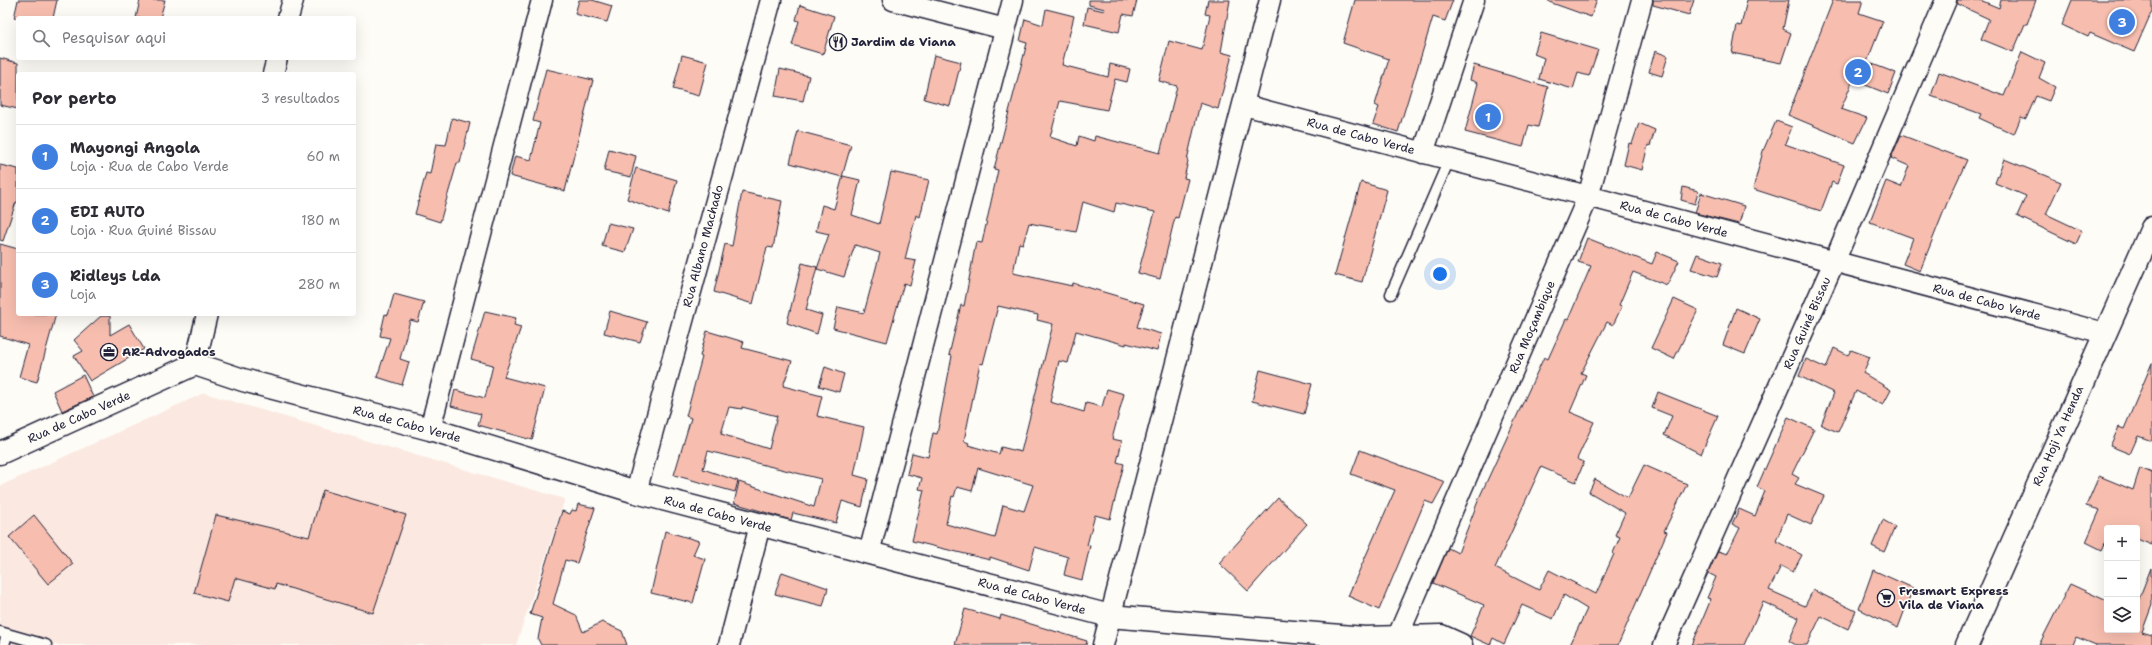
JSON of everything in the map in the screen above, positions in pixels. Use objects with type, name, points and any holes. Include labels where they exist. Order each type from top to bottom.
[{"type":"main road","name":"Rua Hoji Ya Henda","points":[[1967,645],[2152,228]]},
{"type":"main road","name":"Rua de Cabo Verde","points":[[0,453],[195,364],[242,380],[430,429],[636,492],[1110,616],[1396,641],[1441,636],[1461,645]]},
{"type":"street","points":[[289,16],[293,0]]},
{"type":"street","points":[[430,429],[542,0]]},
{"type":"street","name":"Rua Albano Machado","points":[[636,492],[771,0]]},
{"type":"street","points":[[893,0],[1005,29]]},
{"type":"street","points":[[869,553],[1013,0]]},
{"type":"street","points":[[1103,645],[1270,0]]},
{"type":"street","points":[[1423,153],[1474,0]]},
{"type":"street","name":"Rua Moçambique","points":[[1396,641],[1588,197],[1642,0]]},
{"type":"street","name":"Rua Guiné Bissau","points":[[1664,645],[1834,262],[1946,0]]},
{"type":"street","points":[[274,72],[276,60]]},
{"type":"street","name":"Rua de Cabo Verde","points":[[1244,105],[2104,334]]},
{"type":"street","points":[[195,364],[207,316]]},
{"type":"street","points":[[729,645],[760,525]]},
{"type":"lane","points":[[1391,294],[1449,160]]},
{"type":"lane","points":[[4,645],[3,633],[46,645]]},
{"type":"shaded area","points":[[204,393],[565,499],[516,645],[0,645],[0,486]]},
{"type":"building","points":[[18,0],[57,0],[53,16],[16,16],[16,18],[14,18]]},
{"type":"building","points":[[140,0],[165,0],[161,16],[136,16]]},
{"type":"building","points":[[579,0],[592,0],[612,6],[607,22],[575,14]]},
{"type":"building","points":[[1089,0],[1137,0],[1133,16],[1123,14],[1119,32],[1084,24],[1087,7],[1104,11],[1105,9],[1089,5]]},
{"type":"building","points":[[1208,0],[1230,0],[1221,52],[1232,55],[1218,109],[1200,103],[1184,178],[1188,179],[1178,218],[1175,217],[1160,279],[1138,273],[1155,212],[1116,203],[1114,212],[1083,202],[1076,232],[1029,223],[1023,244],[1019,243],[1013,273],[1072,286],[1073,283],[1144,304],[1137,327],[1161,334],[1157,351],[1126,343],[1126,345],[1076,331],[1068,363],[1059,361],[1050,402],[1084,412],[1086,403],[1102,407],[1107,389],[1124,394],[1112,439],[1122,441],[1117,462],[1124,464],[1110,519],[1095,515],[1087,545],[1090,546],[1082,580],[1064,575],[1068,557],[1035,547],[1029,570],[990,557],[990,560],[912,541],[924,490],[919,489],[922,478],[907,474],[912,453],[928,457],[933,433],[937,434],[952,356],[949,355],[961,305],[964,306],[976,242],[982,243],[998,170],[994,169],[1027,43],[1020,41],[1025,19],[1043,25],[1046,9],[1074,16],[1062,65],[1108,77],[1110,64],[1130,69],[1127,82],[1115,79],[1107,110],[1060,101],[1050,137],[1077,146],[1079,136],[1094,141],[1095,136],[1160,153],[1177,86],[1159,81],[1169,41],[1202,50],[1210,15],[1205,14]],"holes":[[[998,306],[1038,315],[1037,320],[1053,324],[1021,452],[1001,447],[999,454],[968,445],[969,443],[964,441],[980,363],[983,364]],[[978,468],[1033,485],[1024,511],[1003,505],[995,538],[946,524],[952,496],[954,497],[957,487],[972,491]]]},
{"type":"building","points":[[1355,0],[1453,0],[1445,21],[1433,17],[1398,132],[1373,124],[1379,107],[1375,105],[1389,59],[1343,43]]},
{"type":"building","points":[[1549,0],[1597,0],[1591,17],[1549,2]]},
{"type":"building","points":[[1653,0],[1694,0],[1689,15],[1653,5]]},
{"type":"building","points":[[1747,0],[1789,0],[1783,29],[1791,33],[1781,63],[1732,53],[1737,25],[1741,26]]},
{"type":"building","points":[[1833,0],[1863,0],[1859,13],[1883,21],[1867,62],[1896,73],[1888,94],[1853,80],[1841,109],[1867,118],[1855,143],[1788,115]]},
{"type":"building","points":[[1957,0],[1980,0],[1999,8],[2001,0],[2036,0],[2027,24],[2025,24],[2013,52],[1981,39],[1989,19],[1957,4]]},
{"type":"building","points":[[2072,0],[2152,0],[2152,11],[2134,52],[2090,33],[2088,37],[2062,25]]},
{"type":"building","points":[[800,5],[834,16],[823,54],[792,45],[799,21],[796,20]]},
{"type":"building","points":[[1541,33],[1598,50],[1589,76],[1578,73],[1573,89],[1539,79],[1544,58],[1534,54]]},
{"type":"building","points":[[1655,51],[1668,56],[1662,76],[1649,72]]},
{"type":"building","points":[[2022,52],[2045,63],[2039,78],[2055,87],[2049,101],[2036,96],[2026,119],[2021,117],[2014,134],[1979,118],[1981,114],[1931,96],[1939,72],[2004,96]]},
{"type":"building","points":[[682,55],[708,62],[699,96],[673,89]]},
{"type":"building","points":[[934,55],[961,62],[950,106],[924,99]]},
{"type":"building","points":[[0,58],[18,63],[18,72],[16,72],[16,109],[0,105]]},
{"type":"building","points":[[1474,65],[1548,87],[1538,127],[1529,125],[1523,147],[1465,132],[1478,83],[1470,80]]},
{"type":"building","points":[[546,69],[593,80],[565,191],[510,176],[515,156],[531,160],[540,123],[533,121]]},
{"type":"building","points":[[780,69],[809,76],[803,101],[775,96]]},
{"type":"building","points":[[452,118],[470,123],[460,163],[457,163],[440,222],[415,214],[426,173],[430,174],[436,144],[446,145]]},
{"type":"building","points":[[1776,121],[1792,127],[1785,144],[1844,165],[1837,184],[1832,182],[1821,211],[1753,189],[1763,151]]},
{"type":"building","points":[[1639,123],[1655,130],[1650,146],[1648,145],[1642,170],[1624,165],[1629,143],[1632,144]]},
{"type":"building","points":[[798,131],[851,145],[842,177],[790,163]]},
{"type":"building","points":[[1901,135],[1967,160],[1947,203],[1920,271],[1903,264],[1913,238],[1870,222],[1886,181],[1901,187],[1909,166],[1891,158]]},
{"type":"building","points":[[609,149],[636,156],[631,177],[604,171]]},
{"type":"building","points":[[2004,159],[2061,182],[2046,214],[2082,231],[2076,244],[2017,216],[2026,196],[1995,183]]},
{"type":"building","points":[[0,165],[16,169],[16,202],[3,241],[0,240]]},
{"type":"building","points":[[636,168],[677,180],[668,214],[627,199]]},
{"type":"building","points":[[891,172],[929,180],[920,217],[916,215],[905,259],[916,261],[910,285],[904,283],[887,342],[833,328],[838,307],[864,313],[880,253],[855,245],[844,277],[817,269],[829,234],[816,231],[822,205],[834,209],[843,176],[860,180],[852,215],[879,224]]},
{"type":"building","points":[[1361,182],[1387,190],[1362,282],[1335,275]]},
{"type":"building","points":[[1683,187],[1698,191],[1695,204],[1681,200]]},
{"type":"building","points":[[742,192],[782,201],[773,248],[767,247],[753,304],[714,292],[725,244],[732,246]]},
{"type":"building","points":[[1701,193],[1744,206],[1739,224],[1695,213]]},
{"type":"building","points":[[608,223],[633,229],[625,252],[602,246]]},
{"type":"building","points":[[1587,238],[1652,264],[1657,252],[1679,261],[1667,285],[1633,272],[1619,305],[1622,306],[1613,325],[1607,322],[1581,373],[1586,375],[1570,412],[1594,422],[1577,459],[1584,462],[1576,482],[1541,467],[1495,568],[1539,590],[1549,570],[1596,594],[1614,554],[1613,553],[1620,537],[1615,535],[1625,513],[1589,492],[1595,479],[1628,498],[1644,465],[1687,484],[1664,531],[1667,532],[1618,645],[1570,645],[1587,609],[1564,595],[1553,619],[1522,605],[1504,644],[1493,638],[1490,645],[1470,636],[1484,605],[1433,583],[1448,548],[1458,553],[1480,496],[1544,357],[1548,359],[1566,319],[1568,320],[1591,266],[1578,262]]},
{"type":"building","points":[[0,244],[16,248],[16,316],[55,316],[37,382],[19,377],[28,345],[0,336]]},
{"type":"building","points":[[1697,254],[1722,263],[1717,277],[1691,269]]},
{"type":"building","points":[[802,263],[817,267],[806,310],[822,315],[817,334],[787,323]]},
{"type":"building","points":[[394,294],[424,302],[418,322],[410,320],[400,359],[409,362],[402,385],[377,377],[390,338],[380,336],[385,314],[388,315]]},
{"type":"building","points":[[1674,299],[1698,310],[1674,359],[1651,348]]},
{"type":"building","points":[[1736,308],[1760,319],[1745,354],[1723,345]]},
{"type":"building","points":[[485,311],[516,318],[514,325],[521,327],[504,377],[545,388],[532,440],[478,425],[481,414],[451,406],[455,390],[485,398],[493,365],[471,359]]},
{"type":"building","points":[[610,311],[647,322],[640,342],[604,333]]},
{"type":"building","name":"AR-Advogados","points":[[101,316],[110,316],[110,335],[129,324],[144,349],[90,381],[74,356],[83,351],[74,340]]},
{"type":"building","points":[[707,331],[744,342],[742,348],[792,361],[783,386],[822,396],[817,416],[864,427],[854,475],[868,479],[862,507],[842,501],[836,523],[793,513],[791,520],[734,503],[739,482],[814,507],[821,479],[708,451],[703,469],[738,481],[735,492],[674,475],[691,418],[686,416],[702,357],[700,356]],"holes":[[[729,407],[742,409],[742,407],[777,416],[769,449],[721,434]]]},
{"type":"building","points":[[1834,348],[1848,355],[1851,350],[1870,357],[1863,373],[1891,390],[1883,405],[1856,391],[1838,432],[1821,425],[1834,393],[1799,376],[1806,359],[1826,368]]},
{"type":"building","points":[[2152,363],[2152,441],[2138,436],[2130,454],[2110,446],[2119,427],[2124,429]]},
{"type":"building","points":[[825,367],[844,374],[839,392],[819,386]]},
{"type":"building","points":[[1260,370],[1312,384],[1304,414],[1252,401]]},
{"type":"building","points":[[83,375],[93,397],[62,411],[53,391]]},
{"type":"building","points":[[1658,392],[1718,416],[1701,454],[1664,435],[1672,416],[1652,408]]},
{"type":"building","points":[[1788,417],[1814,429],[1792,474],[1799,478],[1795,484],[1824,496],[1811,525],[1787,514],[1776,541],[1802,555],[1793,572],[1781,566],[1769,590],[1805,606],[1813,590],[1856,611],[1848,629],[1821,616],[1807,645],[1796,645],[1789,641],[1799,618],[1763,602],[1744,645],[1692,645],[1711,599],[1707,598],[1716,577],[1708,573],[1718,551],[1727,554],[1740,528],[1732,524],[1739,509],[1755,516],[1765,491],[1757,487]]},
{"type":"building","points":[[1360,450],[1445,482],[1433,504],[1425,501],[1379,610],[1348,596],[1395,490],[1351,474]]},
{"type":"building","points":[[2140,468],[2152,473],[2152,545],[2140,540],[2140,525],[2104,525],[2104,546],[2102,550],[2086,542],[2100,510],[2086,506],[2099,476],[2133,490]]},
{"type":"building","points":[[323,490],[406,515],[373,613],[276,584],[275,589],[235,578],[228,602],[194,593],[216,515],[309,537]]},
{"type":"building","points":[[1278,498],[1307,524],[1248,591],[1219,563]]},
{"type":"building","points":[[578,504],[595,508],[577,563],[565,560],[553,604],[576,615],[583,632],[602,622],[622,631],[627,645],[541,645],[538,639],[542,618],[530,614],[562,511],[570,514],[572,510],[576,511]]},
{"type":"building","points":[[34,515],[73,564],[48,584],[9,537]]},
{"type":"building","points":[[1883,520],[1895,527],[1884,552],[1872,546]]},
{"type":"building","points":[[665,531],[699,541],[693,555],[705,559],[693,603],[651,593]]},
{"type":"building","points":[[2151,568],[2152,605],[2142,632],[2152,635],[2152,645],[2096,645],[2076,637],[2073,645],[2039,645],[2070,584],[2104,600],[2104,633],[2140,633],[2140,596]]},
{"type":"building","name":"Fresmart Express Vila de Viana","points":[[1873,570],[1913,588],[1898,628],[1859,609]]},
{"type":"building","points":[[782,572],[828,588],[823,606],[775,594]]},
{"type":"building","points":[[965,609],[1000,619],[1001,615],[1087,641],[1086,645],[955,645]]},
{"type":"place","name":"Ridleys Lda","points":[[2122,22]]},
{"type":"place","name":"Jardim de Viana","points":[[838,42]]},
{"type":"place","name":"EDI AUTO","points":[[1858,72]]},
{"type":"place","name":"Mayongi Angola","points":[[1488,117]]},
{"type":"place","name":"AR-Advogados","points":[[109,352]]},
{"type":"place","name":"Fresmart Express Vila de Viana","points":[[1886,598]]}]
